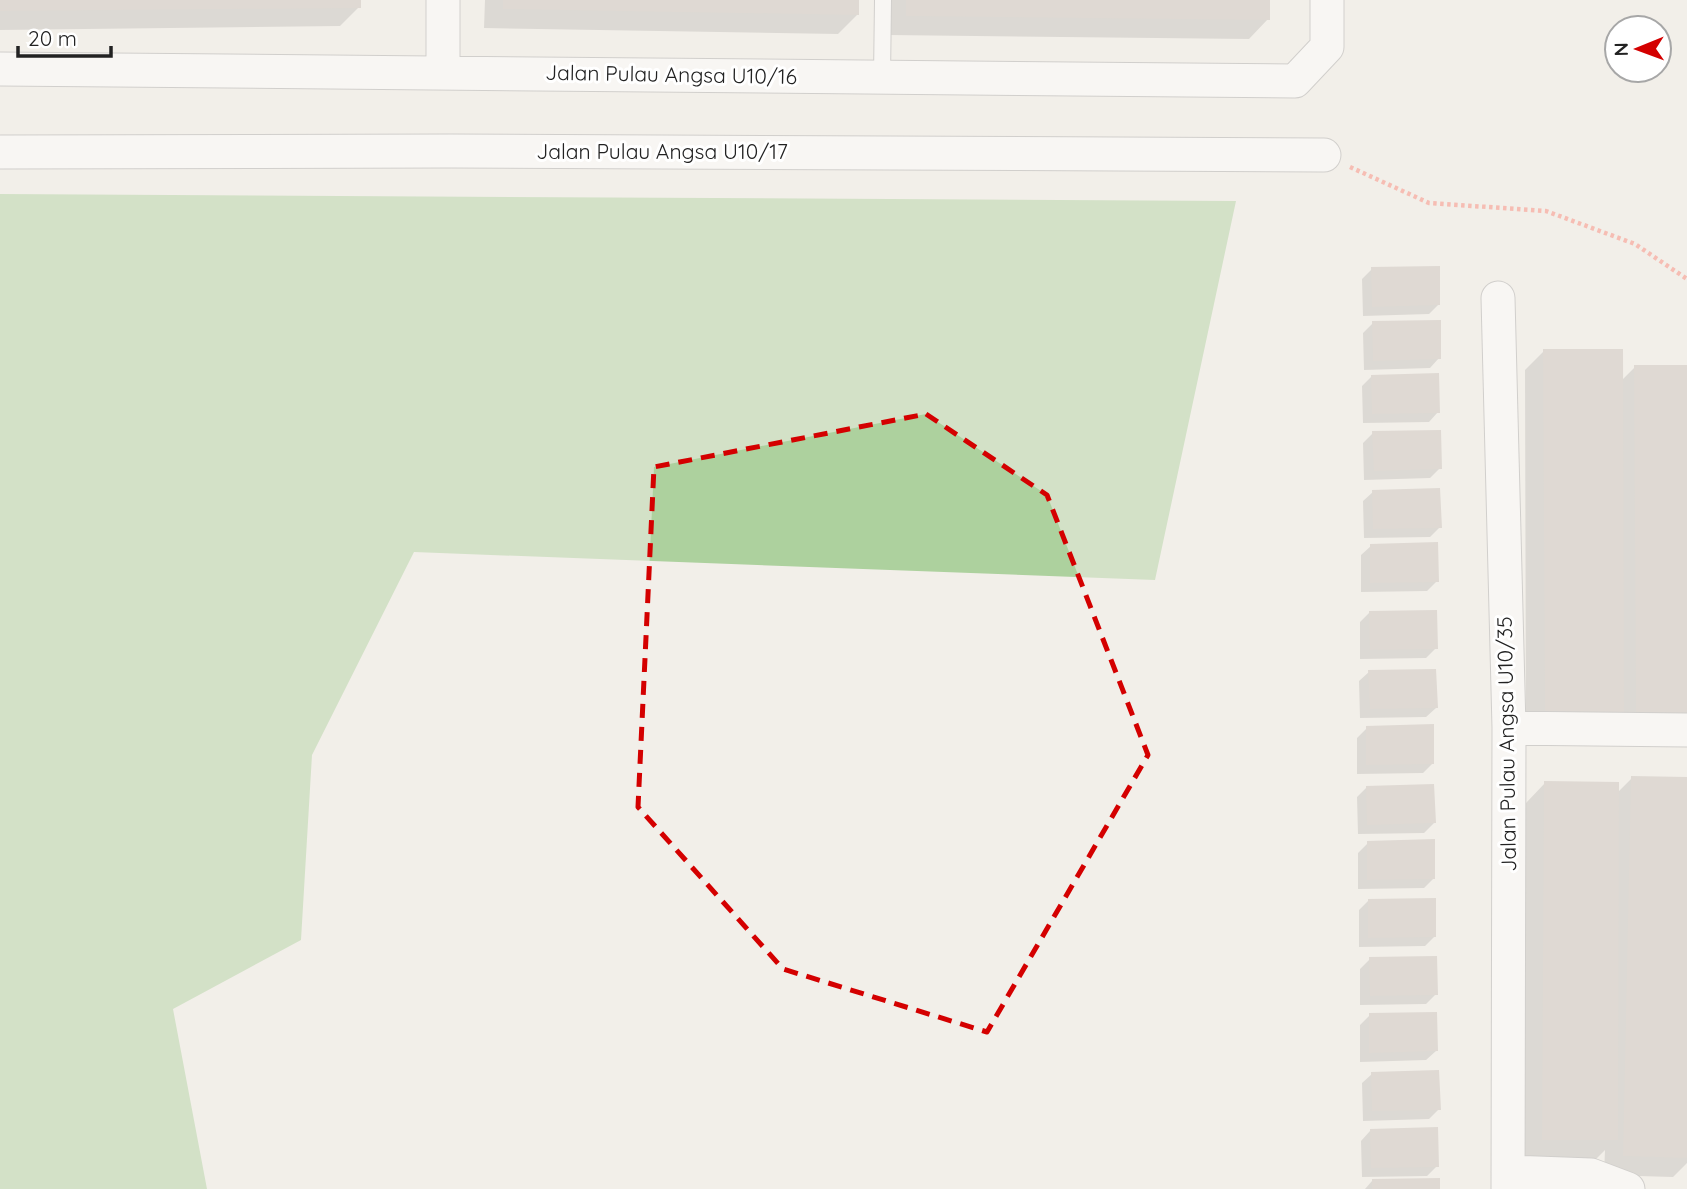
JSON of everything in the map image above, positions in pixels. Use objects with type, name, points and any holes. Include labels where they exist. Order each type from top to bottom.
[{"type":"street","points":[[443,0],[443,73]]},
{"type":"street","name":"Jalan Pulau Angsa U10/16","points":[[0,69],[1295,81],[1327,47],[1327,0]]},
{"type":"street","name":"Jalan Pulau Angsa U10/17","points":[[0,152],[1324,155]]},
{"type":"street","name":"Jalan Pulau Angsa U10/35","points":[[1498,298],[1509,728],[1508,1181]]},
{"type":"street","points":[[1509,728],[1687,730]]},
{"type":"street","points":[[1508,1181],[1591,1175],[1628,1189]]},
{"type":"lane","points":[[882,77],[883,0]]},
{"type":"path","points":[[1324,155],[1429,203],[1546,211],[1635,244],[1687,279]]},
{"type":"highlighted area","points":[[926,414],[1047,495],[1148,755],[987,1032],[783,969],[638,807],[654,467]]},
{"type":"green space","points":[[0,194],[1236,201],[1155,580],[414,552],[312,755],[301,940],[173,1009],[207,1189],[0,1189]]},
{"type":"building","points":[[0,0],[361,0],[361,8],[0,11]]},
{"type":"building","points":[[503,0],[859,0],[859,15],[503,9]]},
{"type":"building","points":[[906,0],[1270,0],[1270,20],[906,16]]},
{"type":"building","points":[[1440,266],[1440,305],[1372,307],[1371,267]]},
{"type":"building","points":[[1441,320],[1441,359],[1373,361],[1372,321]]},
{"type":"building","points":[[1543,349],[1623,349],[1624,716],[1545,717]]},
{"type":"building","points":[[1634,365],[1687,365],[1687,716],[1636,716]]},
{"type":"building","points":[[1439,373],[1440,413],[1372,414],[1371,375]]},
{"type":"building","points":[[1441,430],[1442,469],[1374,471],[1372,431]]},
{"type":"building","points":[[1440,488],[1442,528],[1373,529],[1372,490]]},
{"type":"building","points":[[1438,542],[1439,582],[1370,583],[1370,544]]},
{"type":"building","points":[[1437,610],[1438,649],[1370,650],[1369,611]]},
{"type":"building","points":[[1436,669],[1438,708],[1370,709],[1368,670]]},
{"type":"building","points":[[1434,724],[1434,764],[1366,765],[1366,726]]},
{"type":"building","points":[[1631,776],[1687,777],[1687,1158],[1623,1156]]},
{"type":"building","points":[[1544,781],[1619,782],[1618,1140],[1542,1140]]},
{"type":"building","points":[[1434,784],[1436,823],[1367,825],[1366,786]]},
{"type":"building","points":[[1435,839],[1435,879],[1367,880],[1367,841]]},
{"type":"building","points":[[1436,898],[1436,937],[1368,938],[1368,899]]},
{"type":"building","points":[[1437,956],[1438,995],[1370,996],[1369,957]]},
{"type":"building","points":[[1437,1012],[1438,1051],[1369,1053],[1369,1013]]},
{"type":"building","points":[[1439,1070],[1441,1110],[1372,1111],[1371,1072]]},
{"type":"building","points":[[1438,1127],[1439,1167],[1371,1168],[1370,1129]]},
{"type":"building","points":[[1440,1178],[1440,1189],[1372,1189],[1372,1179]]}]
